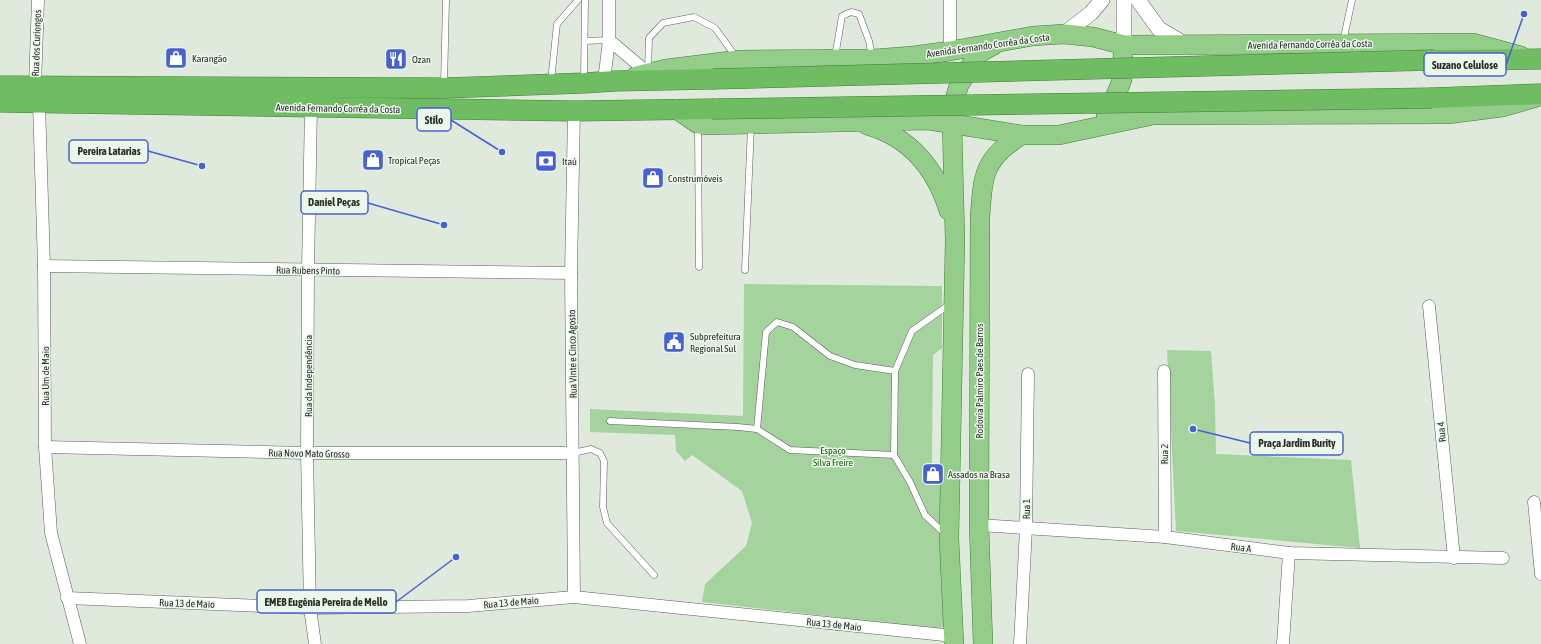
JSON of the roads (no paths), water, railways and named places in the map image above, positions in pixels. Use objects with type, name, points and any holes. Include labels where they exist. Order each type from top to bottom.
[{"type":"highway","name":"Avenida Fernando Corrêa da Costa","points":[[0,102],[37,95],[444,88],[609,81],[1435,60],[1535,59]]},
{"type":"highway","name":"Avenida Fernando Corrêa da Costa","points":[[0,86],[37,95],[311,108],[574,111],[1541,95]]},
{"type":"main road","name":"Avenida Fernando Corrêa da Costa","points":[[609,81],[700,64],[738,60],[873,58],[950,51],[1033,36],[1064,34],[1093,37],[1124,45],[1473,43],[1535,59]]},
{"type":"main road","points":[[954,640],[949,538],[955,240],[952,123],[959,85],[969,68],[976,57],[983,51],[1003,42]]},
{"type":"main road","points":[[1095,127],[1102,121],[1112,107],[1122,80],[1124,45]]},
{"type":"main road","name":"Avenida Fernando Corrêa da Costa","points":[[676,110],[698,124],[709,125],[928,120],[1022,135],[1058,135],[1153,115],[1448,114],[1503,107],[1541,95]]},
{"type":"main road","points":[[856,122],[887,132],[915,151],[925,162],[944,194],[950,213],[955,240]]},
{"type":"main road","name":"Rodovia Palmiro Paes de Barros","points":[[983,644],[979,525],[979,261],[982,195],[984,177],[992,159],[1006,145],[1022,135]]},
{"type":"street","name":"Rua dos Curiongos","points":[[37,95],[38,0]]},
{"type":"street","points":[[609,0],[609,81]]},
{"type":"street","points":[[950,0],[950,51]]},
{"type":"street","points":[[1064,34],[1091,13],[1102,0]]},
{"type":"street","points":[[1124,0],[1124,45]]},
{"type":"street","points":[[1138,0],[1159,28],[1186,45]]},
{"type":"street","points":[[608,40],[648,73]]},
{"type":"street","name":"Rua Um de Maio","points":[[37,95],[44,266],[45,447],[51,533],[80,644]]},
{"type":"street","name":"Rua da Independência","points":[[311,108],[307,453],[310,608],[314,644]]},
{"type":"street","name":"Rua Vinte e Cinco Agosto","points":[[574,111],[571,273],[574,597]]},
{"type":"street","name":"Rua Rubens Pinto","points":[[44,266],[571,273]]},
{"type":"street","name":"Rua 4","points":[[1429,306],[1454,558]]},
{"type":"street","name":"Rua 2","points":[[1164,371],[1165,537]]},
{"type":"street","name":"Rua 1","points":[[1020,644],[1026,528],[1028,374]]},
{"type":"street","name":"Rua Novo Mato Grosso","points":[[45,447],[307,453],[573,453]]},
{"type":"street","points":[[1534,502],[1541,574]]},
{"type":"street","name":"Rua A","points":[[979,525],[1165,537],[1289,553],[1503,558]]},
{"type":"street","points":[[1283,644],[1289,553]]},
{"type":"street","name":"Rua 13 de Maio","points":[[67,598],[310,608],[468,606],[574,597],[954,640]]},
{"type":"lane","points":[[444,88],[446,0]]},
{"type":"lane","points":[[550,84],[557,24],[578,0]]},
{"type":"lane","points":[[584,83],[585,0]]},
{"type":"lane","points":[[1342,44],[1352,0]]},
{"type":"lane","points":[[834,59],[842,16],[851,12],[859,14],[869,41],[873,58]]},
{"type":"lane","points":[[648,73],[649,38],[663,23],[694,17],[715,28],[738,60]]},
{"type":"lane","points":[[585,41],[608,40]]},
{"type":"lane","points":[[698,124],[699,267]]},
{"type":"lane","points":[[745,270],[751,125]]},
{"type":"lane","points":[[949,538],[925,515],[910,482],[894,455],[895,371],[912,331],[954,301]]},
{"type":"lane","points":[[757,429],[766,332],[777,322],[793,327],[830,356],[855,364],[895,371]]},
{"type":"lane","points":[[610,421],[757,429],[790,450],[894,455]]},
{"type":"lane","points":[[573,453],[591,449],[600,454],[604,461],[603,507],[607,523],[654,575]]},
{"type":"place","name":"Suzano Celulose","points":[[1524,14]]},
{"type":"place","name":"Karangão","points":[[176,58]]},
{"type":"place","name":"Ozan","points":[[396,59]]},
{"type":"place","name":"Stilo","points":[[502,152]]},
{"type":"place","name":"Tropical Peças","points":[[373,160]]},
{"type":"place","name":"Itaú","points":[[546,161]]},
{"type":"place","name":"Pereira Latarias","points":[[202,166]]},
{"type":"place","name":"Construmóveis","points":[[653,178]]},
{"type":"place","name":"Daniel Peças","points":[[444,225]]},
{"type":"place","name":"Subprefeitura Regional Sul","points":[[674,342]]},
{"type":"place","name":"Praça Jardim Burity","points":[[1193,429]]},
{"type":"place","name":"Assados na Brasa","points":[[933,474]]},
{"type":"place","name":"EMEB Eugênia Pereira de Mello","points":[[456,557]]},
{"type":"park label","name":"Espaço Silva Freire","points":[[833,456]]}]
